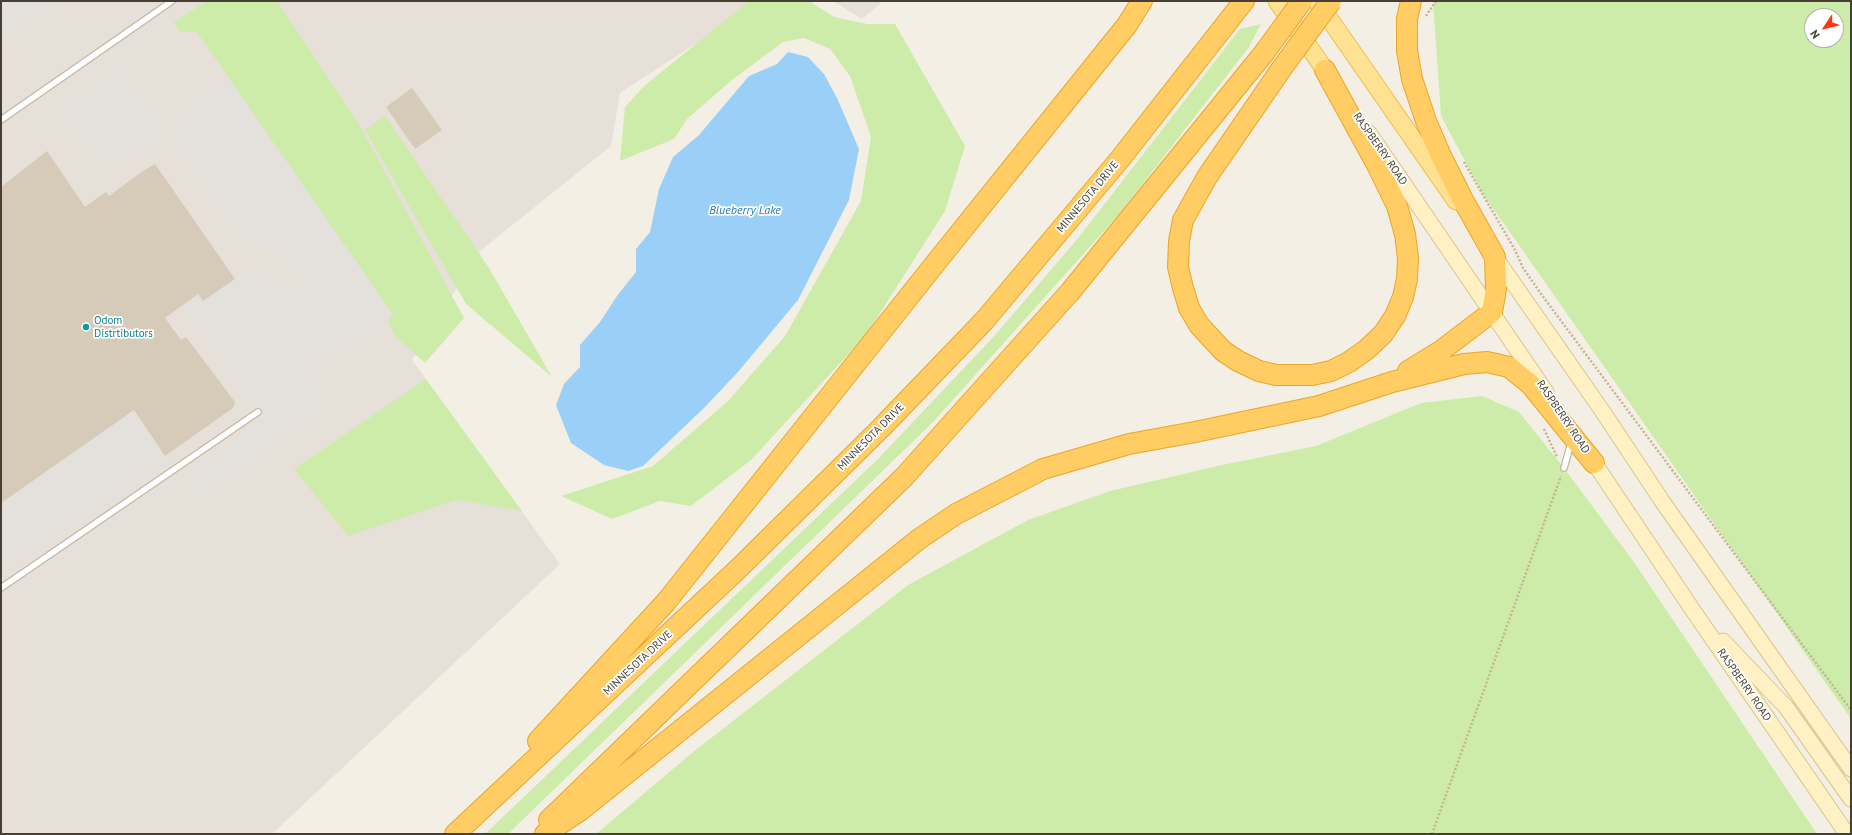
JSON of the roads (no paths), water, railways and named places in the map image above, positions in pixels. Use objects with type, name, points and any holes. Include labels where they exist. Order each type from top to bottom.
[{"type":"highway","points":[[457,832],[546,731],[666,602],[1127,25],[1142,1]]},
{"type":"highway","points":[[534,834],[904,477],[1070,292],[1264,54],[1302,1]]},
{"type":"highway","points":[[1325,70],[1377,165],[1397,206],[1406,234],[1407,279],[1403,297],[1395,316],[1382,334],[1366,350],[1350,362],[1331,371],[1312,375],[1292,376],[1259,371],[1238,361],[1218,346],[1199,325],[1189,308],[1178,267],[1179,241],[1184,220],[1207,177],[1282,68],[1331,1]]},
{"type":"highway","points":[[1392,382],[1442,350],[1492,312],[1496,289],[1495,257],[1463,200],[1426,121],[1412,80],[1407,51],[1407,19],[1411,1]]},
{"type":"highway","name":"MINNESOTA DRIVE","points":[[457,832],[738,569],[881,428],[984,321],[1120,159],[1243,2]]},
{"type":"highway","points":[[545,834],[581,810],[919,539],[956,514],[1043,469],[1122,446],[1319,406],[1392,382],[1464,364],[1487,362],[1510,367],[1531,385],[1594,463]]},
{"type":"main road","name":"RASPBERRY ROAD","points":[[1276,1],[1492,312],[1692,609],[1847,834]]},
{"type":"main road","points":[[1317,1],[1603,412],[1662,501],[1851,769]]},
{"type":"main road","points":[[1692,609],[1786,707],[1851,799]]},
{"type":"lane","points":[[1,120],[172,1]]},
{"type":"lane","points":[[1,588],[258,412]]},
{"type":"lane","points":[[1564,469],[1573,437]]},
{"type":"water","name":"Blueberry Lake","points":[[788,52],[808,57],[824,74],[837,98],[859,149],[849,200],[798,300],[738,372],[704,408],[643,466],[628,471],[604,465],[571,443],[556,405],[564,384],[580,367],[580,345],[600,322],[617,296],[636,272],[636,249],[650,232],[659,189],[673,157],[699,135],[749,76],[777,64]]},
{"type":"place","name":"Odom Distrtibutors","points":[[86,327]]}]
